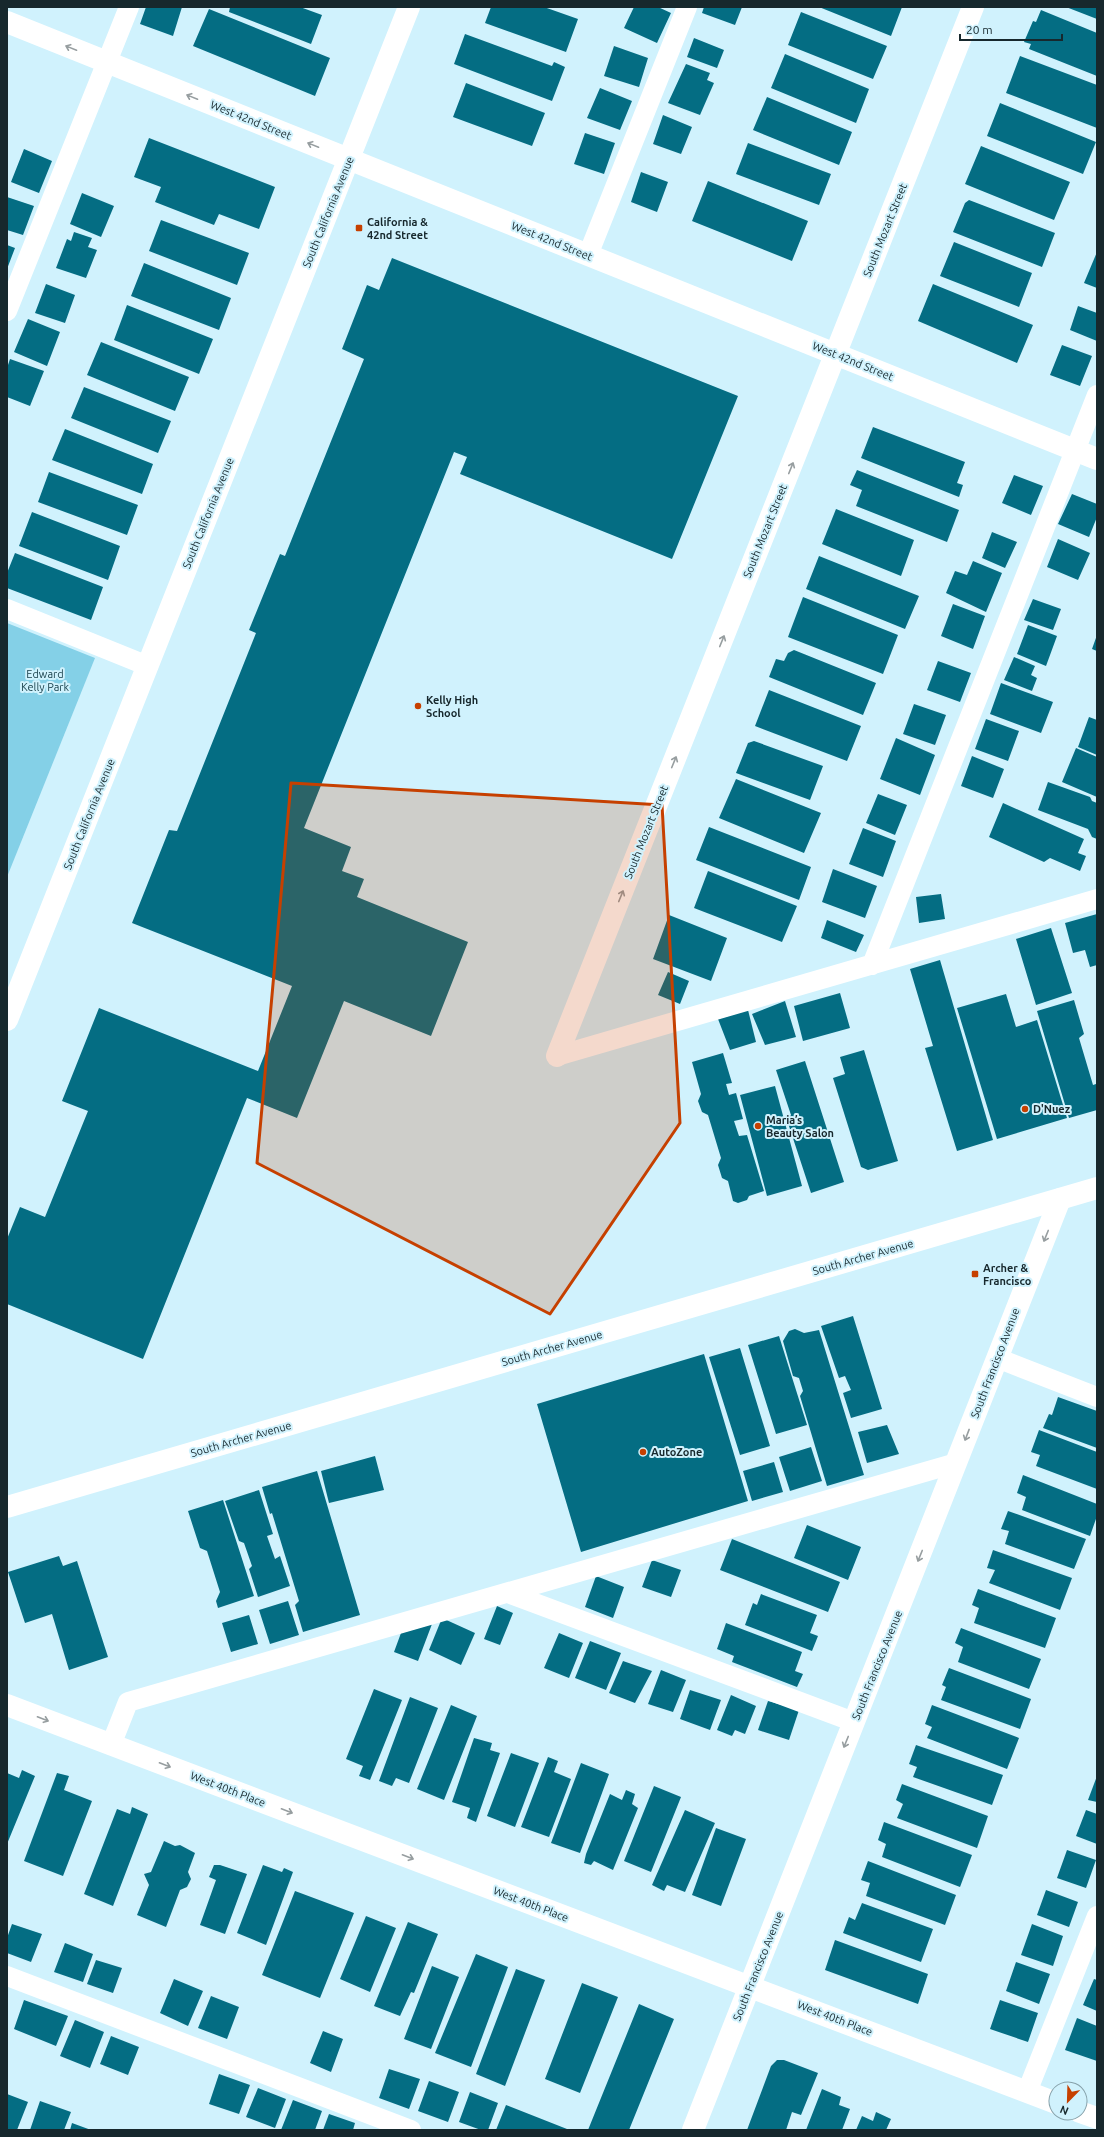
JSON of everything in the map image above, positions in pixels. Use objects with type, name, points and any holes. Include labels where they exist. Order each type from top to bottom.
[{"type":"street","name":"South California Avenue","points":[[7,1020],[409,7]]},
{"type":"street","name":"South Mozart Street","points":[[558,1056],[973,7]]},
{"type":"street","name":"West 42nd Street","points":[[7,22],[1097,459]]},
{"type":"street","name":"South Archer Avenue","points":[[7,1507],[1097,1188]]},
{"type":"street","name":"South Francisco Avenue","points":[[693,2130],[1060,1199]]},
{"type":"street","name":"West 40th Place","points":[[8,1709],[111,1745],[1048,2100]]},
{"type":"lane","points":[[7,311],[129,7]]},
{"type":"lane","points":[[588,255],[687,7]]},
{"type":"lane","points":[[872,965],[1097,395]]},
{"type":"lane","points":[[7,609],[148,666]]},
{"type":"lane","points":[[558,1056],[1097,899]]},
{"type":"lane","points":[[997,1358],[1097,1397]]},
{"type":"lane","points":[[111,1745],[128,1702],[956,1463]]},
{"type":"lane","points":[[508,1593],[854,1722]]},
{"type":"lane","points":[[1028,2092],[1097,1916]]},
{"type":"lane","points":[[7,1976],[411,2130]]},
{"type":"highlighted area","points":[[291,783],[662,805],[680,1123],[550,1314],[257,1163]]},
{"type":"green space","name":"Edward Kelly Park","points":[[7,623],[95,658],[7,877]]},
{"type":"building","points":[[146,7],[182,7],[173,36],[140,24]]},
{"type":"building","points":[[230,7],[300,7],[322,15],[311,44],[229,12]]},
{"type":"building","points":[[491,7],[544,7],[578,19],[566,52],[485,23]]},
{"type":"building","points":[[634,7],[658,7],[671,13],[657,43],[624,28]]},
{"type":"building","points":[[704,7],[742,7],[735,25],[702,13]]},
{"type":"building","points":[[819,7],[902,7],[891,36]]},
{"type":"building","points":[[1066,7],[1097,7],[1097,19]]},
{"type":"building","points":[[209,9],[330,58],[315,96],[193,46]]},
{"type":"building","points":[[1041,10],[1097,33],[1097,76],[1029,49],[1031,44],[1024,42],[1033,21],[1036,22]]},
{"type":"building","points":[[801,12],[887,46],[873,79],[788,45]]},
{"type":"building","points":[[465,34],[552,66],[554,62],[565,67],[552,101],[454,64]]},
{"type":"building","points":[[694,38],[724,50],[717,68],[687,57]]},
{"type":"building","points":[[614,46],[648,58],[639,87],[604,76]]},
{"type":"building","points":[[785,54],[869,89],[856,123],[771,88]]},
{"type":"building","points":[[1020,56],[1097,85],[1097,128],[1006,93]]},
{"type":"building","points":[[686,64],[710,73],[707,80],[714,83],[700,115],[668,103]]},
{"type":"building","points":[[466,83],[545,113],[532,146],[453,117]]},
{"type":"building","points":[[600,88],[632,101],[620,130],[587,118]]},
{"type":"building","points":[[767,97],[852,132],[839,165],[753,130]]},
{"type":"building","points":[[1000,103],[1096,142],[1083,174],[987,136]]},
{"type":"building","points":[[663,115],[692,127],[681,154],[653,144]]},
{"type":"building","points":[[585,133],[615,143],[604,174],[574,164]]},
{"type":"building","points":[[149,138],[275,187],[259,229],[219,214],[214,225],[155,202],[161,187],[134,177]]},
{"type":"building","points":[[748,143],[831,174],[819,205],[736,174]]},
{"type":"building","points":[[981,146],[1070,182],[1054,220],[965,184]]},
{"type":"building","points":[[24,149],[52,161],[39,193],[11,182]]},
{"type":"building","points":[[641,172],[668,182],[657,212],[631,202]]},
{"type":"building","points":[[708,181],[808,221],[792,261],[692,221]]},
{"type":"building","points":[[82,193],[114,206],[101,237],[70,224]]},
{"type":"building","points":[[7,197],[34,206],[23,235],[7,230]]},
{"type":"building","points":[[969,200],[1055,233],[1042,267],[953,232],[965,203]]},
{"type":"building","points":[[161,220],[249,253],[237,285],[149,251]]},
{"type":"building","points":[[74,232],[92,238],[88,247],[97,250],[86,278],[56,268],[67,239],[71,241]]},
{"type":"building","points":[[954,242],[1032,273],[1019,307],[940,276]]},
{"type":"building","points":[[7,245],[15,248],[7,269]]},
{"type":"building","points":[[1097,252],[1097,288],[1084,283]]},
{"type":"building","points":[[392,258],[738,396],[672,559],[460,474],[467,457],[454,452],[304,828],[351,847],[342,871],[364,879],[357,897],[468,942],[431,1036],[344,1001],[297,1118],[247,1098],[143,1359],[7,1304],[7,1239],[20,1207],[45,1217],[88,1111],[62,1101],[99,1008],[258,1071],[292,986],[132,923],[169,830],[177,831],[256,633],[249,630],[280,554],[285,556],[364,359],[342,349],[367,285],[379,290]]},
{"type":"building","points":[[144,263],[231,298],[219,330],[131,296]]},
{"type":"building","points":[[46,284],[75,295],[65,323],[35,313]]},
{"type":"building","points":[[933,284],[1033,325],[1017,363],[918,321]]},
{"type":"building","points":[[127,305],[213,339],[199,374],[114,340]]},
{"type":"building","points":[[1078,306],[1097,313],[1097,341],[1070,330]]},
{"type":"building","points":[[28,319],[60,332],[47,366],[14,352]]},
{"type":"building","points":[[101,342],[189,377],[175,411],[87,375]]},
{"type":"building","points":[[1062,345],[1092,356],[1080,386],[1050,375]]},
{"type":"building","points":[[10,359],[44,371],[30,406],[7,397],[7,368]]},
{"type":"building","points":[[84,387],[171,421],[158,453],[71,418]]},
{"type":"building","points":[[873,427],[965,462],[957,483],[963,485],[959,497],[861,458]]},
{"type":"building","points":[[65,429],[153,464],[142,494],[52,460]]},
{"type":"building","points":[[857,470],[959,510],[947,542],[856,506],[862,490],[850,485]]},
{"type":"building","points":[[49,472],[138,505],[127,535],[38,502]]},
{"type":"building","points":[[1014,475],[1043,486],[1031,515],[1002,503]]},
{"type":"building","points":[[1072,494],[1097,504],[1097,517],[1089,537],[1058,524]]},
{"type":"building","points":[[836,509],[914,540],[901,576],[822,544]]},
{"type":"building","points":[[32,512],[120,546],[108,580],[19,546]]},
{"type":"building","points":[[992,532],[1017,542],[1005,568],[982,558]]},
{"type":"building","points":[[1058,539],[1090,553],[1078,580],[1047,567]]},
{"type":"building","points":[[15,553],[103,587],[91,620],[7,588],[7,573]]},
{"type":"building","points":[[819,556],[919,596],[905,629],[806,589]]},
{"type":"building","points":[[973,561],[1002,573],[986,612],[946,593],[955,571],[967,575]]},
{"type":"building","points":[[803,597],[898,635],[883,674],[788,637]]},
{"type":"building","points":[[1033,599],[1061,609],[1053,630],[1024,620]]},
{"type":"building","points":[[953,604],[985,616],[973,649],[941,636]]},
{"type":"building","points":[[1028,625],[1057,636],[1046,666],[1017,654]]},
{"type":"building","points":[[1097,635],[1097,651],[1092,649]]},
{"type":"building","points":[[794,650],[876,683],[863,715],[769,677],[776,659],[784,661],[788,653]]},
{"type":"building","points":[[1014,657],[1035,666],[1031,675],[1037,678],[1032,691],[1004,680]]},
{"type":"building","points":[[938,661],[971,673],[960,702],[927,690]]},
{"type":"building","points":[[1001,683],[1053,702],[1041,733],[990,714]]},
{"type":"building","points":[[769,690],[861,726],[847,761],[755,726]]},
{"type":"building","points":[[914,704],[946,715],[935,745],[903,734]]},
{"type":"building","points":[[1089,717],[1097,720],[1097,755],[1078,747]]},
{"type":"building","points":[[986,719],[1019,731],[1008,761],[975,749]]},
{"type":"building","points":[[896,738],[935,755],[920,795],[880,779]]},
{"type":"building","points":[[754,741],[823,766],[810,800],[736,773],[748,743]]},
{"type":"building","points":[[1076,748],[1097,757],[1097,797],[1062,782]]},
{"type":"building","points":[[972,756],[1004,769],[993,798],[961,786]]},
{"type":"building","points":[[736,779],[821,813],[804,853],[719,818]]},
{"type":"building","points":[[1048,782],[1090,797],[1092,801],[1097,803],[1097,839],[1092,837],[1088,829],[1038,810]]},
{"type":"building","points":[[878,794],[907,805],[895,835],[866,823]]},
{"type":"building","points":[[1003,803],[1084,839],[1078,853],[1086,856],[1080,871],[1050,858],[1044,862],[989,837]]},
{"type":"building","points":[[709,827],[811,867],[799,900],[696,860]]},
{"type":"building","points":[[863,828],[896,841],[883,877],[849,864]]},
{"type":"building","points":[[833,869],[877,886],[865,918],[822,902]]},
{"type":"building","points":[[708,871],[797,906],[782,942],[694,908]]},
{"type":"building","points":[[941,894],[945,919],[919,923],[916,897]]},
{"type":"building","points":[[1097,914],[1097,965],[1090,967],[1085,950],[1073,953],[1065,923]]},
{"type":"building","points":[[669,915],[727,938],[711,981],[653,959]]},
{"type":"building","points":[[827,920],[864,935],[856,952],[821,938]]},
{"type":"building","points":[[1051,928],[1072,993],[1036,1005],[1016,939]]},
{"type":"building","points":[[940,960],[993,1140],[957,1151],[925,1048],[933,1046],[910,969]]},
{"type":"building","points":[[668,972],[689,981],[680,1004],[658,995]]},
{"type":"building","points":[[840,993],[850,1028],[803,1041],[794,1006]]},
{"type":"building","points":[[1006,994],[1016,1027],[1037,1020],[1067,1118],[997,1139],[957,1008]]},
{"type":"building","points":[[1074,1000],[1084,1034],[1079,1038],[1093,1085],[1096,1084],[1097,1086],[1097,1110],[1069,1118],[1037,1011]]},
{"type":"building","points":[[785,1001],[796,1037],[765,1045],[752,1014]]},
{"type":"building","points":[[748,1010],[756,1042],[730,1050],[718,1019]]},
{"type":"building","points":[[864,1050],[898,1161],[868,1170],[861,1167],[833,1078],[845,1074],[840,1057]]},
{"type":"building","points":[[723,1053],[732,1083],[726,1084],[729,1095],[736,1093],[743,1119],[734,1121],[739,1136],[747,1135],[764,1191],[749,1196],[747,1200],[738,1203],[733,1201],[728,1181],[722,1178],[718,1165],[721,1158],[708,1115],[702,1112],[698,1101],[701,1094],[692,1062]]},
{"type":"building","points":[[805,1061],[844,1182],[811,1193],[786,1117],[791,1115],[776,1070]]},
{"type":"building","points":[[775,1086],[802,1186],[767,1196],[740,1095]]},
{"type":"building","points":[[853,1316],[882,1409],[851,1418],[843,1393],[851,1390],[845,1376],[839,1378],[821,1326]]},
{"type":"building","points":[[795,1329],[804,1333],[819,1330],[864,1475],[827,1486],[800,1396],[803,1391],[799,1378],[793,1376],[783,1341],[789,1331]]},
{"type":"building","points":[[779,1336],[807,1425],[776,1434],[748,1345]]},
{"type":"building","points":[[740,1348],[770,1446],[740,1455],[709,1357]]},
{"type":"building","name":"AutoZone","points":[[704,1354],[748,1501],[581,1552],[537,1404]]},
{"type":"building","points":[[1058,1397],[1097,1411],[1097,1448],[1043,1428],[1049,1414],[1052,1415]]},
{"type":"building","points":[[887,1425],[899,1454],[867,1463],[858,1432]]},
{"type":"building","points":[[1039,1430],[1097,1452],[1097,1489],[1036,1466],[1040,1455],[1031,1452]]},
{"type":"building","points":[[811,1447],[822,1481],[790,1491],[779,1457]]},
{"type":"building","points":[[375,1456],[384,1490],[329,1503],[321,1471]]},
{"type":"building","points":[[774,1462],[783,1492],[752,1501],[743,1471]]},
{"type":"building","points":[[317,1471],[360,1615],[303,1632],[295,1605],[299,1601],[272,1513],[270,1514],[262,1487]]},
{"type":"building","points":[[1023,1475],[1097,1504],[1097,1516],[1090,1536],[1022,1510],[1026,1497],[1017,1493]]},
{"type":"building","points":[[259,1490],[273,1534],[267,1536],[275,1559],[280,1556],[290,1586],[258,1597],[249,1569],[252,1566],[244,1543],[239,1541],[225,1501]]},
{"type":"building","points":[[223,1500],[254,1596],[218,1608],[216,1601],[220,1592],[207,1551],[200,1548],[188,1511]]},
{"type":"building","points":[[1008,1511],[1086,1539],[1074,1569],[1005,1544],[1009,1531],[1001,1529]]},
{"type":"building","points":[[807,1525],[861,1547],[848,1580],[794,1558]]},
{"type":"building","points":[[732,1539],[840,1582],[828,1612],[720,1570]]},
{"type":"building","points":[[993,1550],[1072,1578],[1060,1610],[989,1583],[995,1570],[987,1568]]},
{"type":"building","points":[[59,1556],[63,1566],[77,1561],[108,1657],[69,1670],[52,1614],[25,1623],[8,1572]]},
{"type":"building","points":[[652,1560],[681,1570],[671,1597],[642,1587]]},
{"type":"building","points":[[596,1576],[624,1587],[613,1618],[585,1607]]},
{"type":"building","points":[[978,1589],[1056,1618],[1045,1648],[974,1623],[979,1608],[972,1605]]},
{"type":"building","points":[[761,1594],[817,1615],[810,1633],[818,1636],[812,1651],[745,1625],[753,1603],[757,1605]]},
{"type":"building","points":[[288,1601],[299,1635],[270,1644],[259,1610]]},
{"type":"building","points":[[497,1606],[513,1613],[500,1645],[484,1639]]},
{"type":"building","points":[[249,1615],[258,1644],[231,1652],[222,1623]]},
{"type":"building","points":[[442,1618],[475,1633],[461,1665],[429,1650]]},
{"type":"building","points":[[726,1623],[802,1652],[795,1671],[803,1674],[797,1687],[732,1662],[734,1656],[717,1649]]},
{"type":"building","points":[[432,1624],[418,1661],[394,1652],[401,1633]]},
{"type":"building","points":[[961,1628],[1041,1659],[1029,1689],[958,1662],[963,1647],[955,1643]]},
{"type":"building","points":[[559,1633],[583,1643],[569,1678],[544,1668]]},
{"type":"building","points":[[590,1641],[621,1653],[606,1690],[575,1678]]},
{"type":"building","points":[[623,1661],[652,1671],[635,1703],[609,1693]]},
{"type":"building","points":[[949,1668],[1031,1699],[1020,1729],[941,1700],[946,1687],[942,1685]]},
{"type":"building","points":[[661,1670],[686,1680],[673,1712],[648,1704]]},
{"type":"building","points":[[374,1689],[402,1700],[370,1780],[359,1776],[363,1766],[346,1759]]},
{"type":"building","points":[[690,1690],[721,1700],[710,1730],[680,1719]]},
{"type":"building","points":[[731,1695],[756,1706],[745,1734],[735,1730],[732,1736],[717,1730]]},
{"type":"building","points":[[410,1697],[438,1708],[409,1783],[396,1778],[392,1786],[379,1781]]},
{"type":"building","points":[[768,1701],[799,1710],[789,1740],[758,1730]]},
{"type":"building","points":[[451,1705],[477,1716],[444,1800],[417,1789]]},
{"type":"building","points":[[932,1705],[1019,1738],[1007,1769],[927,1738],[932,1727],[925,1724]]},
{"type":"building","points":[[474,1738],[492,1743],[490,1750],[500,1753],[476,1822],[467,1818],[470,1808],[452,1802]]},
{"type":"building","points":[[916,1745],[1003,1775],[992,1805],[913,1777],[917,1767],[909,1764]]},
{"type":"building","points":[[511,1753],[539,1763],[515,1827],[487,1816]]},
{"type":"building","points":[[548,1757],[558,1761],[554,1772],[571,1779],[549,1837],[521,1827]]},
{"type":"building","points":[[581,1763],[609,1774],[580,1853],[551,1843]]},
{"type":"building","points":[[22,1770],[35,1776],[7,1844],[7,1773],[19,1778]]},
{"type":"building","points":[[57,1773],[69,1776],[64,1790],[92,1801],[63,1876],[24,1861]]},
{"type":"building","points":[[1097,1776],[1097,1802],[1088,1800]]},
{"type":"building","points":[[902,1784],[988,1816],[977,1848],[897,1818],[903,1804],[896,1800]]},
{"type":"building","points":[[654,1786],[681,1797],[651,1872],[624,1861]]},
{"type":"building","points":[[626,1790],[635,1794],[632,1804],[638,1808],[613,1870],[594,1861],[591,1865],[584,1863],[586,1854],[610,1794],[622,1800]]},
{"type":"building","points":[[132,1807],[148,1814],[113,1906],[84,1894],[117,1809],[130,1814]]},
{"type":"building","points":[[685,1810],[715,1823],[685,1892],[667,1885],[664,1891],[652,1885]]},
{"type":"building","points":[[1086,1810],[1097,1814],[1097,1844],[1076,1836]]},
{"type":"building","points":[[884,1822],[972,1855],[960,1887],[882,1857],[886,1844],[878,1840]]},
{"type":"building","points":[[716,1828],[746,1839],[721,1906],[692,1895]]},
{"type":"building","points":[[164,1841],[175,1846],[180,1845],[195,1853],[188,1872],[191,1879],[187,1887],[180,1890],[166,1927],[137,1915],[149,1885],[144,1874],[151,1872]]},
{"type":"building","points":[[1067,1850],[1096,1860],[1086,1888],[1057,1878]]},
{"type":"building","points":[[868,1861],[956,1895],[945,1925],[866,1896],[870,1883],[861,1880]]},
{"type":"building","points":[[214,1865],[220,1865],[247,1874],[225,1934],[200,1925],[216,1880],[209,1877]]},
{"type":"building","points":[[263,1865],[282,1872],[284,1868],[293,1872],[266,1945],[237,1933]]},
{"type":"building","points":[[1046,1890],[1078,1902],[1069,1927],[1037,1915]]},
{"type":"building","points":[[295,1891],[354,1913],[320,1998],[262,1975]]},
{"type":"building","points":[[862,1903],[933,1929],[921,1962],[843,1933],[849,1917],[855,1920]]},
{"type":"building","points":[[366,1916],[396,1928],[370,1992],[340,1979]]},
{"type":"building","points":[[408,1922],[438,1934],[414,1993],[411,1992],[400,2016],[374,2006]]},
{"type":"building","points":[[12,1924],[42,1934],[31,1962],[7,1953],[7,1938]]},
{"type":"building","points":[[1032,1924],[1063,1936],[1053,1966],[1021,1955]]},
{"type":"building","points":[[835,1940],[928,1974],[918,2004],[825,1970]]},
{"type":"building","points":[[65,1943],[93,1954],[83,1982],[54,1972]]},
{"type":"building","points":[[476,1954],[508,1967],[471,2067],[435,2053]]},
{"type":"building","points":[[96,1960],[122,1968],[113,1993],[87,1984]]},
{"type":"building","points":[[1016,1962],[1050,1974],[1039,2004],[1006,1991]]},
{"type":"building","points":[[432,1966],[459,1977],[431,2049],[404,2039]]},
{"type":"building","points":[[516,1969],[545,1980],[505,2086],[476,2074]]},
{"type":"building","points":[[174,1979],[203,1991],[188,2026],[160,2013]]},
{"type":"building","points":[[1094,1979],[1097,1980],[1097,2011],[1083,2005]]},
{"type":"building","points":[[582,1983],[618,1997],[580,2093],[545,2079]]},
{"type":"building","points":[[211,1996],[239,2007],[227,2039],[198,2028]]},
{"type":"building","points":[[24,2000],[68,2016],[56,2046],[14,2029]]},
{"type":"building","points":[[1000,2000],[1038,2013],[1028,2042],[990,2029]]},
{"type":"building","points":[[639,2004],[674,2019],[629,2130],[588,2130]]},
{"type":"building","points":[[1077,2018],[1097,2026],[1097,2061],[1065,2050]]},
{"type":"building","points":[[75,2020],[104,2032],[90,2068],[60,2056]]},
{"type":"building","points":[[323,2031],[343,2039],[331,2072],[310,2063]]},
{"type":"building","points":[[111,2036],[139,2047],[128,2075],[100,2064]]},
{"type":"building","points":[[777,2060],[784,2060],[818,2073],[801,2115],[792,2112],[786,2130],[747,2130],[771,2066]]},
{"type":"building","points":[[389,2069],[420,2079],[409,2109],[379,2098]]},
{"type":"building","points":[[219,2074],[250,2085],[239,2114],[209,2104]]},
{"type":"building","points":[[429,2081],[459,2092],[448,2122],[418,2111]]},
{"type":"building","points":[[258,2088],[286,2099],[275,2128],[246,2117]]},
{"type":"building","points":[[822,2089],[841,2097],[839,2105],[850,2109],[842,2130],[806,2130]]},
{"type":"building","points":[[470,2092],[498,2103],[488,2130],[481,2130],[459,2122]]},
{"type":"building","points":[[7,2094],[28,2102],[17,2130],[7,2130]]},
{"type":"building","points":[[293,2100],[322,2111],[315,2130],[281,2130]]},
{"type":"building","points":[[40,2101],[71,2112],[64,2130],[30,2130]]},
{"type":"building","points":[[506,2105],[567,2129],[496,2130]]},
{"type":"building","points":[[876,2112],[891,2119],[886,2130],[856,2130],[862,2116],[873,2121]]},
{"type":"building","points":[[329,2114],[355,2123],[353,2130],[323,2130]]},
{"type":"building","points":[[72,2123],[91,2130],[70,2130]]},
{"type":"place","name":"California & 42nd Street","points":[[359,228]]},
{"type":"place","name":"Kelly High School","points":[[418,706]]},
{"type":"place","name":"D'Nuez","points":[[1025,1109]]},
{"type":"place","name":"Maria’s Beauty Salon","points":[[758,1126]]},
{"type":"place","name":"Archer & Francisco","points":[[975,1274]]},
{"type":"place","name":"AutoZone","points":[[643,1452]]}]
